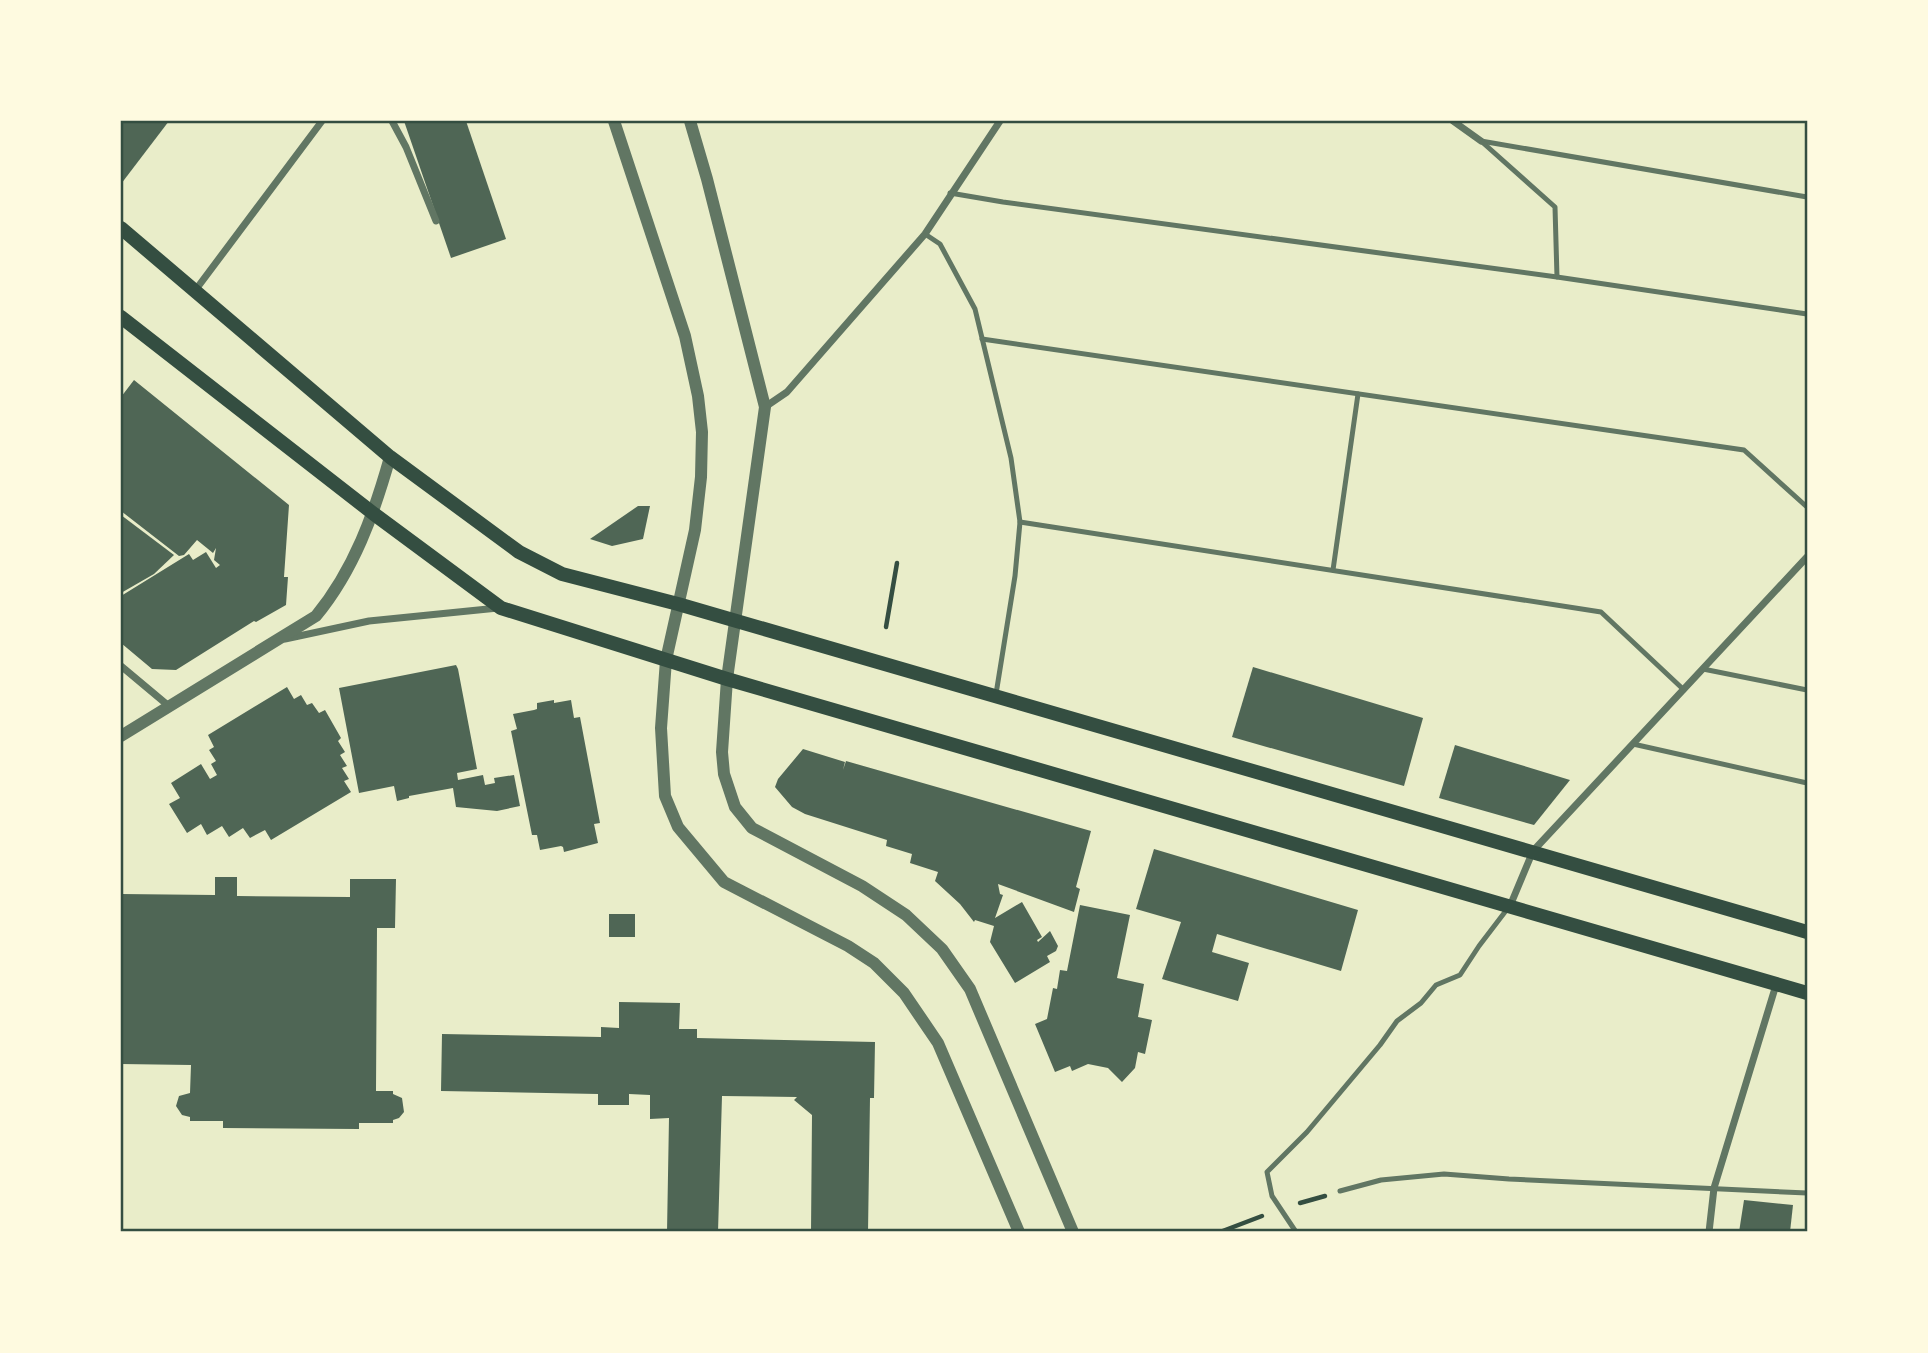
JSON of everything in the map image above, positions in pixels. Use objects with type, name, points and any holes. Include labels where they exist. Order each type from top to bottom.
[{"type":"main road","points":[[121,228],[390,457],[519,552],[562,574],[678,604],[1807,932]]},
{"type":"main road","points":[[121,317],[374,514],[501,608],[727,678],[1807,993]]},
{"type":"street","points":[[194,292],[322,121]]},
{"type":"street","points":[[392,121],[436,221]]},
{"type":"street","points":[[614,121],[685,336],[698,396],[702,432],[701,477],[692,543],[666,660],[661,755],[665,796],[678,827],[724,883],[848,946],[874,963],[904,993],[938,1043],[1019,1232]]},
{"type":"street","points":[[690,121],[711,192],[765,407],[727,678],[723,774],[735,807],[752,828],[862,886],[906,915],[942,949],[970,989],[1073,1232]]},
{"type":"street","points":[[765,407],[787,392],[925,234],[1000,121]]},
{"type":"street","points":[[1453,121],[1481,141]]},
{"type":"street","points":[[121,736],[316,616],[334,594],[374,514],[390,457]]},
{"type":"street","points":[[1510,906],[1533,851],[1807,557]]},
{"type":"street","points":[[281,640],[369,621],[501,608]]},
{"type":"street","points":[[121,667],[170,707]]},
{"type":"street","points":[[1709,1232],[1714,1188],[1776,985]]},
{"type":"lane","points":[[1481,141],[1555,206],[1557,277]]},
{"type":"lane","points":[[1481,141],[1807,197]]},
{"type":"lane","points":[[950,193],[1807,314]]},
{"type":"lane","points":[[925,234],[940,244],[975,309],[1011,458],[1020,522],[1015,576],[995,697]]},
{"type":"lane","points":[[982,339],[1744,450],[1807,507]]},
{"type":"lane","points":[[1334,570],[1358,394]]},
{"type":"lane","points":[[1020,522],[1601,612],[1684,690]]},
{"type":"lane","points":[[1703,669],[1807,690]]},
{"type":"lane","points":[[1633,744],[1807,783]]},
{"type":"lane","points":[[1296,1232],[1272,1196],[1267,1172],[1307,1132],[1397,1021],[1421,1003],[1436,985],[1460,975],[1510,906]]},
{"type":"lane","points":[[1340,1191],[1381,1180],[1444,1174],[1807,1193]]},
{"type":"path","points":[[886,627],[897,563]]},
{"type":"path","points":[[1220,1232],[1340,1191]]},
{"type":"building","points":[[121,121],[169,121],[121,184]]},
{"type":"building","points":[[404,121],[466,121],[506,239],[451,258]]},
{"type":"building","points":[[134,380],[289,505],[284,577],[288,577],[286,605],[254,621],[176,670],[152,669],[121,643],[121,596],[189,554],[193,560],[206,552],[216,568],[220,565],[214,560],[216,548],[213,553],[197,540],[184,555],[179,556],[121,511],[121,397]]},
{"type":"building","points":[[638,506],[650,506],[643,539],[612,546],[590,539]]},
{"type":"building","points":[[121,515],[174,555],[154,574],[121,593]]},
{"type":"building","points":[[456,665],[477,769],[457,773],[458,780],[483,775],[485,785],[495,783],[494,778],[514,775],[520,806],[497,811],[456,807],[453,788],[409,796],[397,801],[394,786],[359,793],[339,688]]},
{"type":"building","points":[[1253,667],[1423,718],[1404,786],[1232,737]]},
{"type":"building","points":[[287,687],[294,699],[301,695],[307,705],[312,703],[319,713],[325,710],[341,738],[338,741],[345,752],[340,755],[347,766],[342,768],[349,779],[344,781],[351,792],[271,840],[265,830],[250,838],[243,828],[229,837],[222,826],[207,835],[201,824],[187,833],[169,804],[180,798],[171,783],[201,764],[210,779],[217,775],[211,764],[216,761],[209,750],[214,747],[208,735]]},
{"type":"building","points":[[554,700],[554,703],[571,700],[574,718],[580,717],[600,823],[594,824],[598,843],[564,852],[561,846],[540,850],[537,835],[532,835],[511,731],[517,729],[513,714],[537,709],[537,703]]},
{"type":"building","points":[[1455,745],[1570,780],[1534,825],[1439,798]]},
{"type":"building","points":[[803,749],[845,762],[843,770],[846,761],[1091,831],[1076,887],[1080,889],[1074,912],[998,884],[1000,894],[1003,895],[995,918],[1022,902],[1042,937],[1038,942],[1050,931],[1058,946],[1056,951],[1047,956],[1050,962],[1015,983],[990,942],[994,926],[975,920],[974,922],[960,904],[935,881],[938,872],[910,863],[912,854],[886,846],[887,840],[805,814],[792,807],[775,787],[778,779]]},
{"type":"building","points":[[1154,849],[1358,910],[1341,971],[1217,934],[1212,952],[1249,963],[1238,1001],[1162,979],[1181,922],[1136,909]]},
{"type":"building","points":[[215,877],[237,877],[237,896],[350,897],[350,879],[396,879],[395,928],[377,928],[376,1091],[393,1091],[393,1094],[402,1098],[404,1112],[393,1120],[393,1123],[359,1123],[359,1129],[223,1128],[223,1121],[190,1121],[190,1117],[182,1115],[176,1106],[179,1096],[190,1093],[191,1065],[121,1064],[121,894],[215,895]]},
{"type":"building","points":[[1080,905],[1130,915],[1117,978],[1144,984],[1138,1017],[1152,1020],[1145,1054],[1138,1052],[1135,1068],[1122,1082],[1108,1068],[1088,1064],[1072,1071],[1070,1066],[1055,1072],[1035,1024],[1047,1019],[1053,988],[1057,989],[1060,970],[1067,971]]},
{"type":"building","points":[[609,914],[635,914],[635,937],[609,937]]},
{"type":"building","points":[[619,1002],[680,1003],[679,1029],[697,1029],[697,1038],[875,1042],[874,1098],[870,1098],[868,1232],[811,1232],[812,1115],[794,1100],[797,1097],[722,1096],[718,1232],[667,1232],[669,1118],[650,1119],[650,1095],[629,1094],[629,1105],[598,1105],[598,1094],[441,1091],[442,1034],[601,1037],[601,1027],[619,1028]]},
{"type":"building","points":[[1744,1200],[1793,1205],[1790,1232],[1739,1232]]}]
